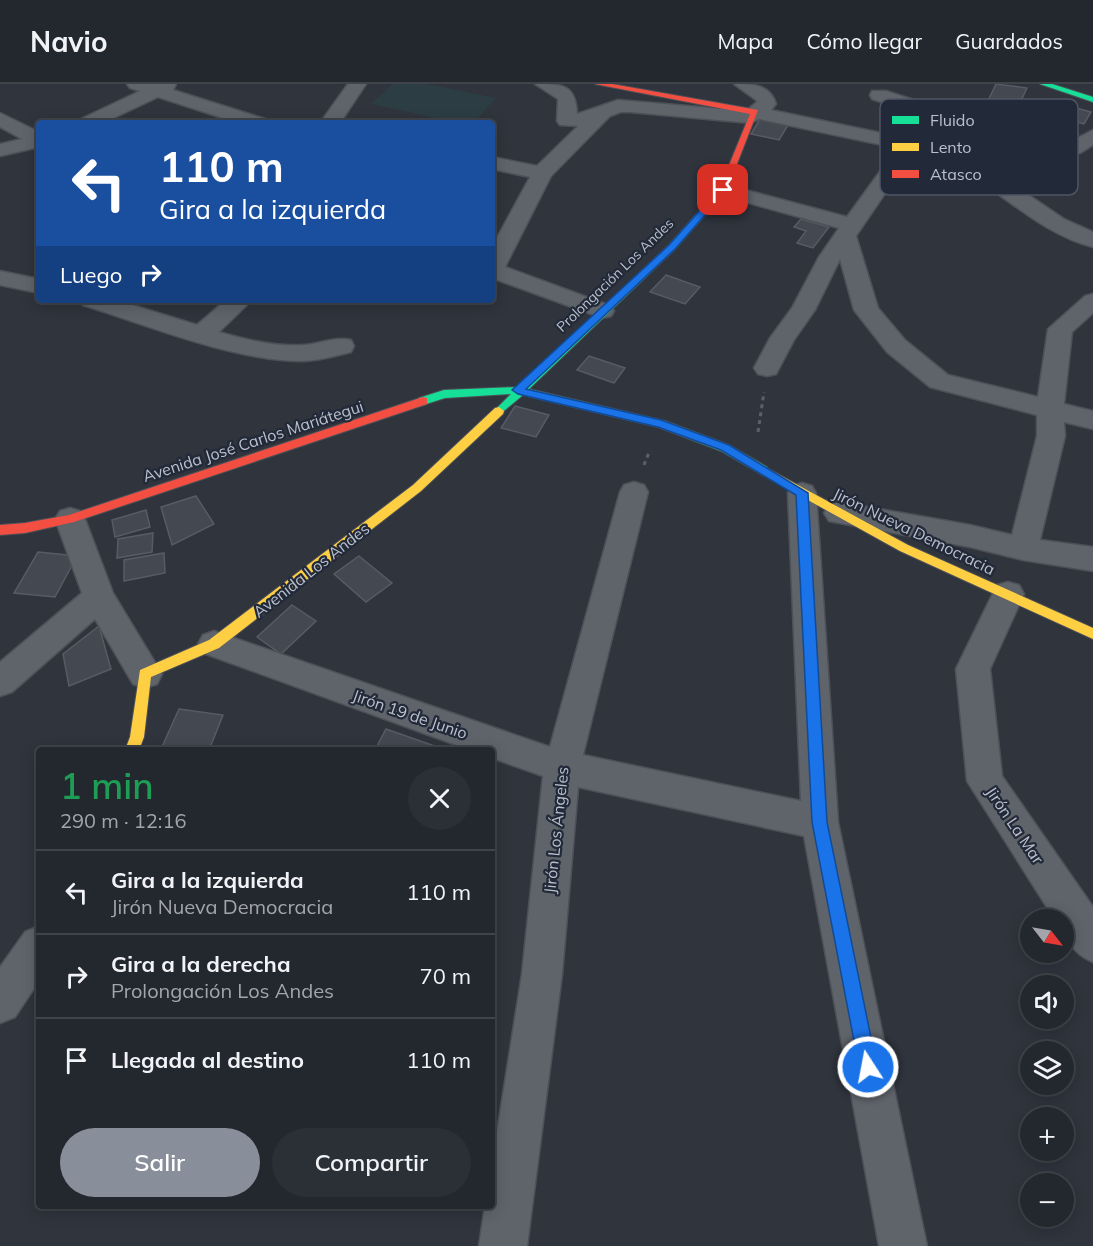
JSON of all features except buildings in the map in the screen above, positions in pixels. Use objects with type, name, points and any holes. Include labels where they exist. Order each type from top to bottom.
[{"type":"main road","points":[[599,84],[753,114]]},
{"type":"main road","points":[[1044,84],[1093,100]]},
{"type":"main road","name":"Prolongación Los Andes","points":[[518,390],[672,247],[723,190],[753,114]]},
{"type":"main road","name":"Jirón Nueva Democracia","points":[[518,390],[661,424],[725,448],[904,548],[1093,634]]},
{"type":"main road","name":"Avenida José Carlos Mariátegui","points":[[0,530],[25,528],[70,519],[444,394],[518,390]]},
{"type":"main road","name":"Avenida Los Andes","points":[[145,674],[214,644],[417,488],[518,390]]},
{"type":"main road","points":[[133,747],[137,737],[145,674]]},
{"type":"street","points":[[136,84],[163,87],[250,120]]},
{"type":"street","points":[[332,120],[357,84]]},
{"type":"street","points":[[544,84],[567,97],[567,121],[579,120],[618,106],[655,107],[854,118],[880,130]]},
{"type":"street","points":[[743,84],[765,97],[767,104],[753,114]]},
{"type":"street","points":[[94,120],[163,87]]},
{"type":"street","points":[[854,118],[887,89],[913,99]]},
{"type":"street","points":[[495,263],[542,173],[603,112]]},
{"type":"street","points":[[0,119],[36,138]]},
{"type":"street","points":[[1078,145],[1093,136]]},
{"type":"street","points":[[0,150],[36,141]]},
{"type":"street","points":[[495,164],[542,173]]},
{"type":"street","points":[[767,368],[782,338],[802,310],[830,257],[880,187]]},
{"type":"street","points":[[723,190],[849,231]]},
{"type":"street","points":[[1014,195],[1056,224],[1093,240]]},
{"type":"street","points":[[849,231],[856,283],[866,310],[896,346],[939,381],[1093,420]]},
{"type":"street","points":[[495,270],[602,311]]},
{"type":"street","points":[[0,278],[36,285]]},
{"type":"street","points":[[1023,549],[1051,436],[1050,410],[1060,328],[1093,302]]},
{"type":"street","points":[[101,303],[230,343],[270,351],[303,352],[342,346]]},
{"type":"street","points":[[203,333],[237,303]]},
{"type":"street","name":"Jirón Los Ángeles","points":[[503,1246],[542,974],[562,767],[634,492]]},
{"type":"street","points":[[802,493],[820,822],[903,1246]]},
{"type":"street","points":[[839,513],[970,536],[1023,549],[1093,559]]},
{"type":"street","points":[[70,519],[99,597],[145,674]]},
{"type":"street","name":"Jirón La Mar","points":[[1008,594],[973,669],[985,781],[1093,942]]},
{"type":"street","points":[[0,682],[99,597]]},
{"type":"street","name":"Jirón 19 de Junio","points":[[214,644],[562,767],[820,822]]},
{"type":"street","points":[[0,1002],[36,950]]},
{"type":"path","points":[[758,434],[767,368]]},
{"type":"path","points":[[634,492],[661,424]]},
{"type":"shaded area","points":[[393,84],[427,84],[496,98],[476,120],[446,120],[371,104]]},
{"type":"traffic: fast","points":[[1044,84],[1093,100]]},
{"type":"traffic: fast","points":[[499,411],[672,247],[723,190]]},
{"type":"traffic: fast","points":[[423,401],[444,394],[518,390],[661,424],[725,448],[763,470]]},
{"type":"traffic: slow","points":[[133,747],[137,737],[145,674],[214,644],[417,488],[499,411]]},
{"type":"traffic: slow","points":[[763,470],[904,548],[1093,634]]},
{"type":"traffic: jam","points":[[599,84],[755,112],[723,190]]},
{"type":"traffic: jam","points":[[0,530],[25,528],[70,519],[423,401]]},
{"type":"route","points":[[723,190],[672,247],[518,390],[661,424],[725,448],[802,493],[820,822],[868,1067]]}]
